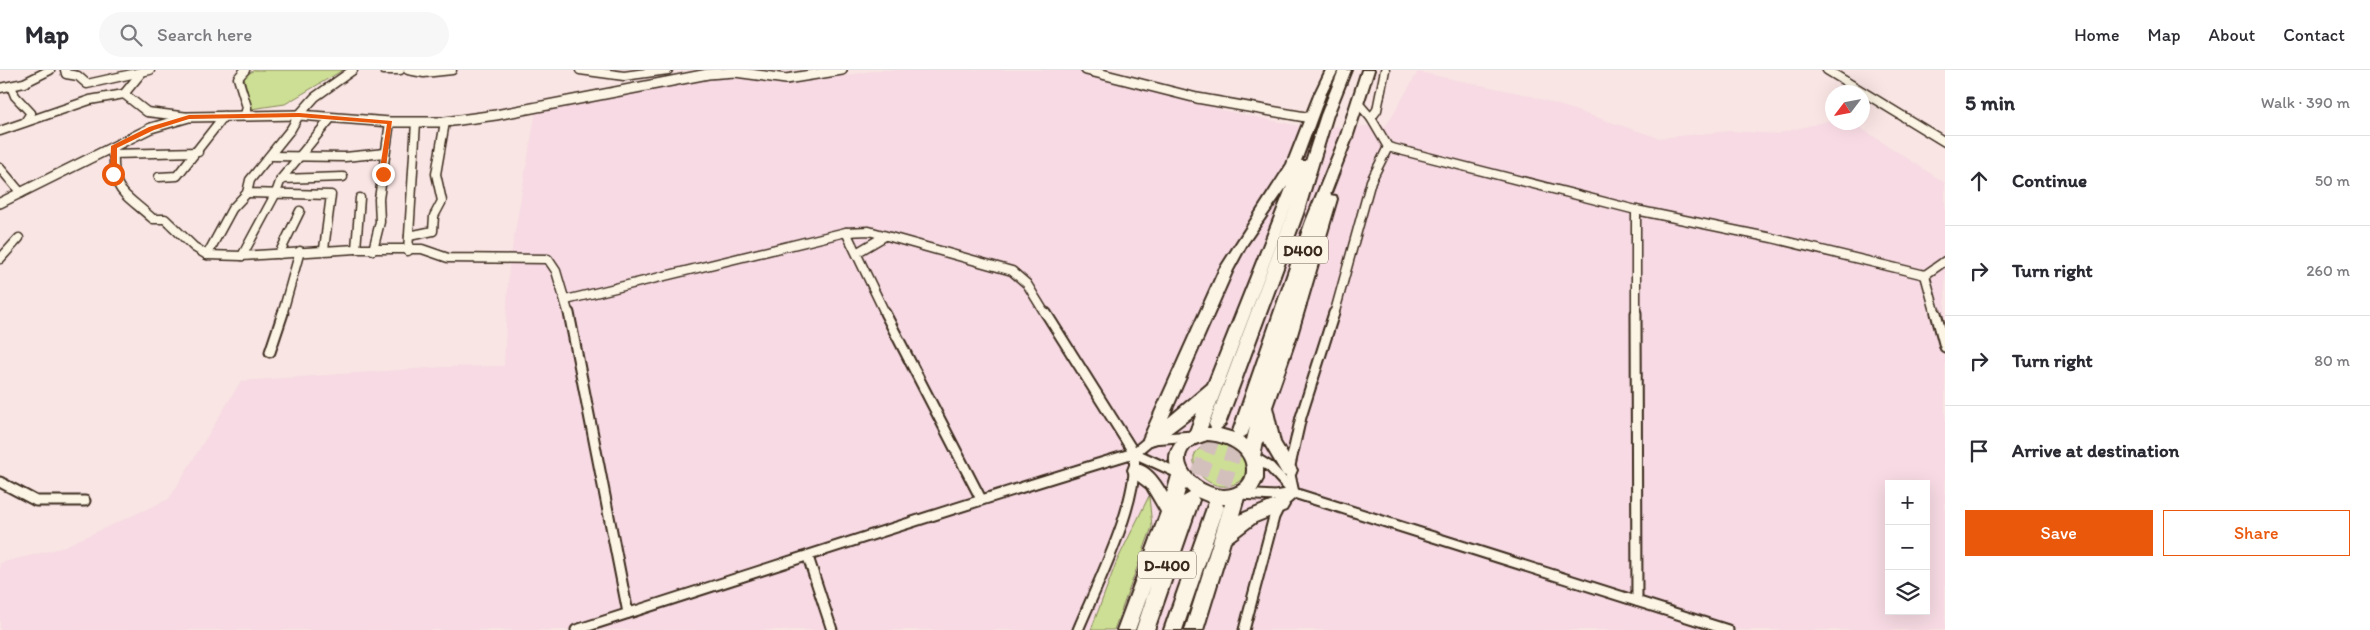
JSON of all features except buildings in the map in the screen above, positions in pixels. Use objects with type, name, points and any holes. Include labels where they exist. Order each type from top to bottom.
[{"type":"highway","points":[[1151,439],[1177,385],[1226,270],[1245,236],[1286,177],[1332,70]]},
{"type":"highway","name":"D400","points":[[1217,424],[1296,214],[1321,135],[1345,70]]},
{"type":"highway","name":"D400","points":[[1241,431],[1313,221],[1346,138],[1368,70]]},
{"type":"highway","name":"D400","points":[[1126,630],[1169,512],[1180,474],[1177,454],[1184,443],[1196,436],[1281,213],[1306,156],[1321,135]]},
{"type":"highway","name":"D400","points":[[1237,494],[1245,490],[1255,478],[1256,471],[1252,456],[1264,405],[1290,335],[1343,163],[1346,138]]},
{"type":"highway","name":"D400","points":[[1151,439],[1186,414],[1216,385]]},
{"type":"highway","points":[[1264,405],[1272,443],[1289,470]]},
{"type":"highway","points":[[1196,436],[1217,434],[1228,437],[1246,448],[1252,456]]},
{"type":"highway","points":[[1136,470],[1153,483],[1169,512]]},
{"type":"highway","points":[[1180,474],[1190,485],[1205,493],[1221,496],[1237,494],[1194,630]]},
{"type":"highway","name":"D-400","points":[[1145,630],[1190,500]]},
{"type":"highway","points":[[1224,538],[1236,526],[1263,510],[1280,506]]},
{"type":"highway","name":"D-400","points":[[1173,630],[1215,507]]},
{"type":"street","points":[[0,88],[24,83],[50,70]]},
{"type":"street","points":[[65,70],[66,74],[78,76],[87,84],[150,70]]},
{"type":"street","points":[[245,70],[238,78],[247,107],[245,115]]},
{"type":"street","points":[[207,255],[232,209],[247,193],[250,180],[270,156],[299,115],[315,97],[353,70]]},
{"type":"street","points":[[384,70],[400,70]]},
{"type":"street","points":[[408,70],[424,73],[452,70]]},
{"type":"street","points":[[580,70],[630,77],[668,70]]},
{"type":"street","points":[[616,76],[621,70]]},
{"type":"street","points":[[124,94],[147,112],[189,117],[299,115],[390,122],[445,122],[496,115],[708,74],[749,71],[786,79],[842,70]]},
{"type":"street","points":[[1086,70],[1129,84],[1209,101],[1311,118]]},
{"type":"street","points":[[1371,118],[1377,110],[1385,70]]},
{"type":"street","points":[[1827,70],[1945,142]]},
{"type":"street","points":[[0,131],[90,100],[124,94],[142,72]]},
{"type":"street","points":[[11,86],[15,96],[20,98],[24,108],[31,113],[25,122]]},
{"type":"street","points":[[1358,102],[1371,118],[1388,147],[1636,210],[1792,242],[1925,275],[1945,261]]},
{"type":"street","points":[[159,177],[177,176],[198,152],[224,116]]},
{"type":"street","points":[[0,204],[113,150],[151,128],[189,117]]},
{"type":"street","points":[[242,256],[276,193],[281,179],[331,118]]},
{"type":"street","points":[[373,250],[380,222],[378,200],[390,122]]},
{"type":"street","points":[[408,251],[416,122]]},
{"type":"street","points":[[409,236],[433,231],[434,216],[442,201],[436,174],[445,122]]},
{"type":"street","points":[[1294,493],[1289,470],[1301,417],[1326,344],[1371,181],[1388,147]]},
{"type":"street","points":[[113,150],[198,152]]},
{"type":"street","points":[[113,150],[113,174],[118,188],[153,219],[165,219],[194,247],[207,255],[242,256],[356,248],[422,250],[448,258],[548,258],[556,271],[566,300],[628,613]]},
{"type":"street","points":[[270,156],[298,158],[357,156],[386,152]]},
{"type":"street","points":[[0,168],[21,193]]},
{"type":"street","points":[[281,179],[343,177]]},
{"type":"street","points":[[247,193],[331,195],[324,249]]},
{"type":"street","points":[[356,248],[360,198]]},
{"type":"street","points":[[1636,210],[1636,600]]},
{"type":"street","points":[[279,254],[300,211]]},
{"type":"street","points":[[566,300],[846,232],[869,231],[1012,270],[1027,284],[1134,453],[1136,470],[1124,517],[1078,630]]},
{"type":"street","points":[[846,232],[858,252],[895,334],[981,498]]},
{"type":"street","points":[[858,252],[885,236]]},
{"type":"street","points":[[0,259],[20,238]]},
{"type":"street","points":[[270,352],[300,251]]},
{"type":"street","points":[[1925,275],[1945,347]]},
{"type":"street","points":[[576,630],[808,556],[981,498],[1134,453],[1151,439],[1196,436]]},
{"type":"street","points":[[1134,453],[1180,474]]},
{"type":"street","points":[[1252,456],[1270,467],[1294,493]]},
{"type":"street","points":[[0,482],[36,501],[85,500]]},
{"type":"street","points":[[1244,630],[1274,516],[1280,506],[1294,493]]},
{"type":"street","points":[[1237,494],[1275,496],[1294,493],[1728,630]]},
{"type":"street","points":[[808,556],[832,630]]},
{"type":"shaded area","points":[[879,70],[1077,70],[1226,111],[1304,127],[1386,126],[1418,72],[1528,95],[1659,138],[1730,131],[1776,134],[1825,122],[1825,130],[1864,130],[1945,183],[1945,630],[0,630],[0,563],[61,548],[169,499],[241,381],[443,367],[504,366],[509,266],[536,111],[711,78],[750,79],[795,84]]},
{"type":"green space","points":[[254,70],[343,70],[285,104],[251,109],[244,77]]},
{"type":"green space","points":[[1219,443],[1236,449],[1246,461],[1246,475],[1234,484],[1221,486],[1209,482],[1200,474],[1194,464],[1195,454],[1203,447]]},
{"type":"green space","points":[[1149,496],[1152,527],[1114,630],[1091,630],[1116,563]]},
{"type":"tunnel","points":[[1191,498],[1217,424]]},
{"type":"tunnel","points":[[1215,507],[1241,431]]},
{"type":"route","points":[[113,174],[112,154],[114,147],[151,128],[189,117],[245,115],[299,115],[390,122],[383,161],[383,174]]}]
